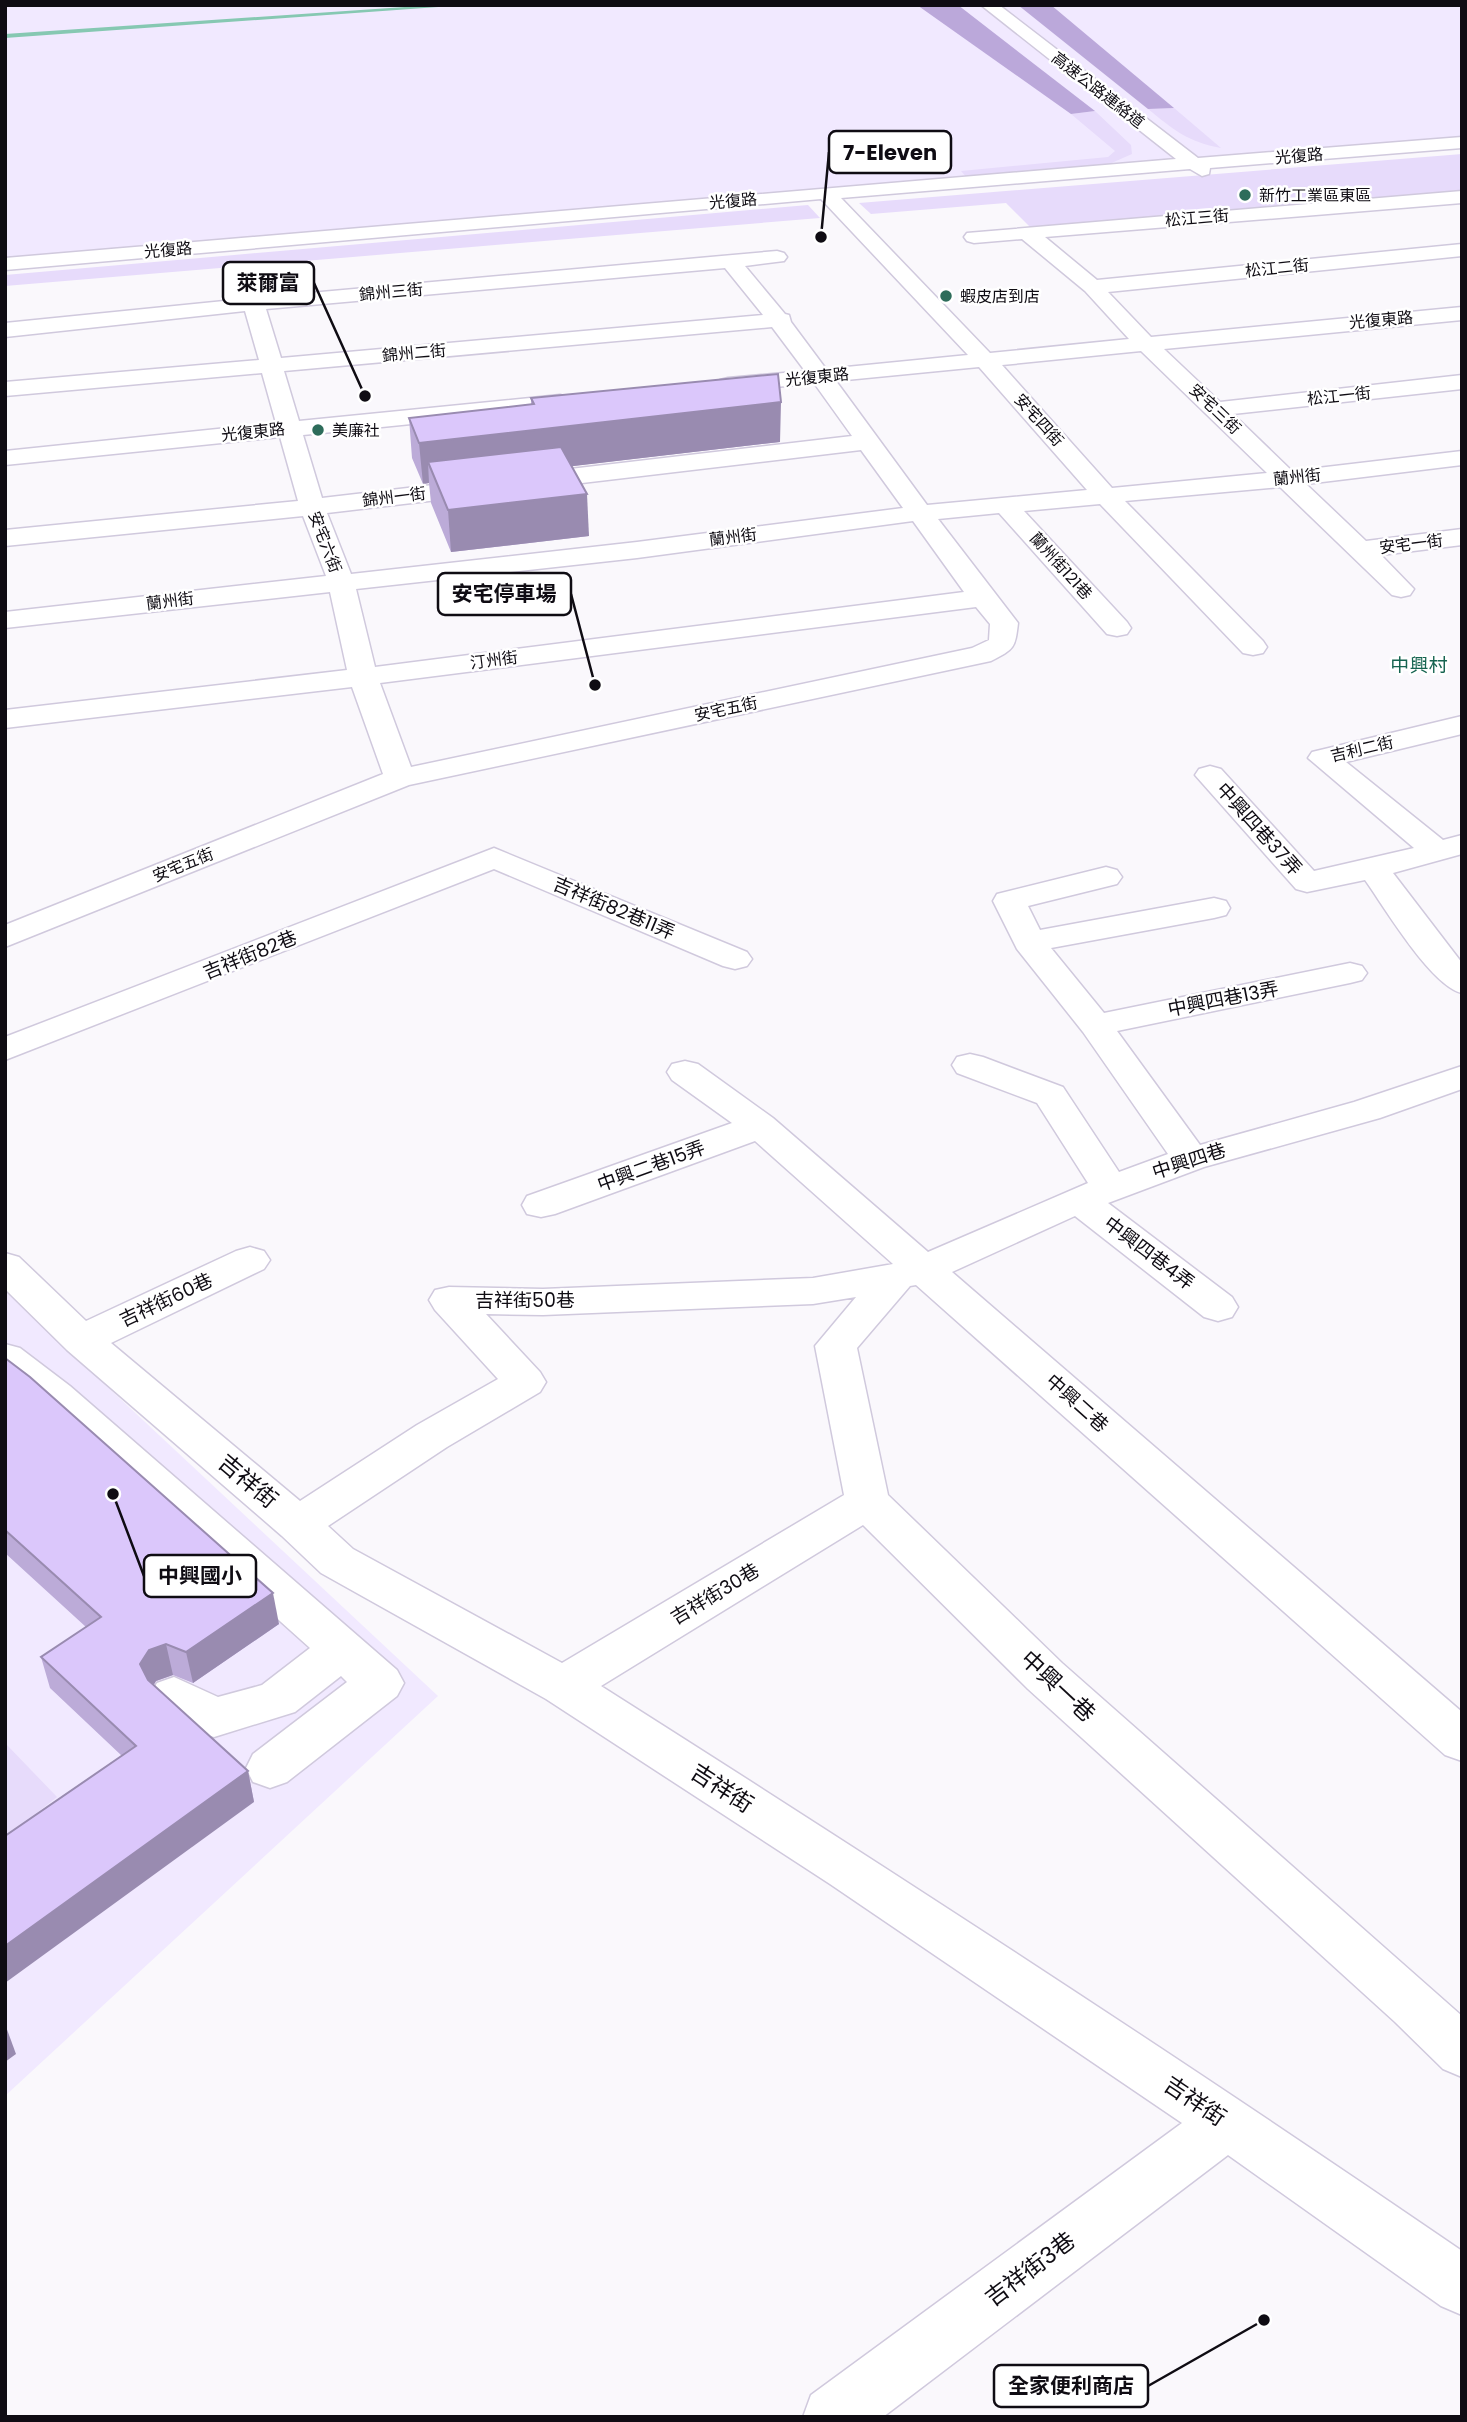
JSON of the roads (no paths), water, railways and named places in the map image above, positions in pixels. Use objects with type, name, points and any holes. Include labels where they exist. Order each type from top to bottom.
[{"type":"street","name":"高速公路連絡道","points":[[989,5],[1200,168]]},
{"type":"street","points":[[1119,171],[1142,158],[1158,137],[1263,159]]},
{"type":"street","name":"光復路","points":[[5,264],[1200,168],[1263,159],[1462,142]]},
{"type":"street","name":"光復路","points":[[5,272],[1119,171],[1462,153]]},
{"type":"street","name":"安宅四街","points":[[831,197],[986,360],[1105,495],[1253,647]]},
{"type":"street","name":"松江三街","points":[[974,237],[1462,197]]},
{"type":"street","name":"安宅三街","points":[[1026,232],[1092,287],[1285,479],[1401,589]]},
{"type":"street","name":"松江二街","points":[[1092,287],[1462,250]]},
{"type":"street","name":"錦州三街","points":[[5,330],[254,304],[777,257]]},
{"type":"street","name":"安宅五街","points":[[10,929],[400,778],[981,655],[1002,645],[1004,622],[981,598],[780,320],[731,262]]},
{"type":"street","name":"安宅六街","points":[[254,304],[312,507],[341,582],[363,677],[400,778]]},
{"type":"street","name":"光復東路","points":[[709,387],[1462,313]]},
{"type":"street","name":"錦州二街","points":[[5,389],[780,320]]},
{"type":"street","name":"松江一街","points":[[1217,409],[1462,382]]},
{"type":"street","name":"光復東路","points":[[5,458],[584,400]]},
{"type":"street","name":"錦州一街","points":[[5,538],[312,507],[866,442]]},
{"type":"street","name":"蘭州街","points":[[5,620],[637,550],[920,513],[1285,479],[1462,458]]},
{"type":"street","name":"蘭州街121巷","points":[[1005,505],[1117,628]]},
{"type":"street","name":"安宅一街","points":[[1360,550],[1462,537]]},
{"type":"street","name":"汀州街","points":[[5,719],[363,677],[981,598]]},
{"type":"street","name":"吉利二街","points":[[1449,847],[1323,758],[1462,725]]},
{"type":"street","name":"中興四巷37弄","points":[[1210,775],[1307,883],[1373,869]]},
{"type":"street","points":[[1449,847],[1373,869],[1438,958],[1462,983]]},
{"type":"street","name":"吉祥街82巷11弄","points":[[494,858],[735,958]]},
{"type":"street","name":"吉祥街82巷","points":[[5,1049],[494,858]]},
{"type":"street","points":[[1106,877],[1009,901],[1029,942],[1095,1025],[1191,1159]]},
{"type":"street","points":[[1029,942],[1214,908]]},
{"type":"street","name":"中興四巷13弄","points":[[1095,1025],[1350,973]]},
{"type":"street","name":"中興四巷4弄","points":[[970,1065],[1050,1095],[1095,1194],[1218,1307]]},
{"type":"street","name":"中興二巷","points":[[685,1072],[760,1126],[910,1273],[1462,1741]]},
{"type":"street","name":"中興四巷","points":[[910,1273],[1095,1194],[1191,1159],[1367,1110],[1462,1077]]},
{"type":"street","name":"中興二巷15弄","points":[[541,1205],[760,1126]]},
{"type":"street","name":"吉祥街60巷","points":[[55,1396],[97,1354],[250,1260]]},
{"type":"street","name":"吉祥街","points":[[5,1266],[97,1354],[337,1560],[563,1686],[848,1869],[1227,2122],[1462,2286]]},
{"type":"street","points":[[867,1502],[836,1346],[910,1273]]},
{"type":"street","name":"吉祥街50巷","points":[[298,1524],[432,1436],[525,1382],[449,1300],[543,1302],[813,1291],[910,1273]]},
{"type":"street","points":[[5,1358],[55,1396],[380,1683],[270,1768]]},
{"type":"street","name":"吉祥街30巷","points":[[563,1686],[867,1502]]},
{"type":"street","name":"中興一巷","points":[[867,1502],[1045,1676],[1414,2005],[1462,2052]]},
{"type":"street","points":[[174,1696],[214,1718],[278,1699],[342,1649]]},
{"type":"street","name":"吉祥街3巷","points":[[833,2417],[1227,2122]]},
{"type":"waterway","points":[[5,36],[463,5]]},
{"type":"place","name":"新竹工業區東區","points":[[1245,195]]},
{"type":"place","name":"7-Eleven","points":[[821,237]]},
{"type":"place","name":"蝦皮店到店","points":[[946,296]]},
{"type":"place","name":"萊爾富","points":[[365,396]]},
{"type":"place","name":"美廉社","points":[[318,430]]},
{"type":"place","name":"安宅停車場","points":[[595,685]]},
{"type":"place","name":"中興國小","points":[[113,1494]]},
{"type":"place","name":"全家便利商店","points":[[1264,2320]]},
{"type":"district","name":"中興村","points":[[1419,665]]}]
